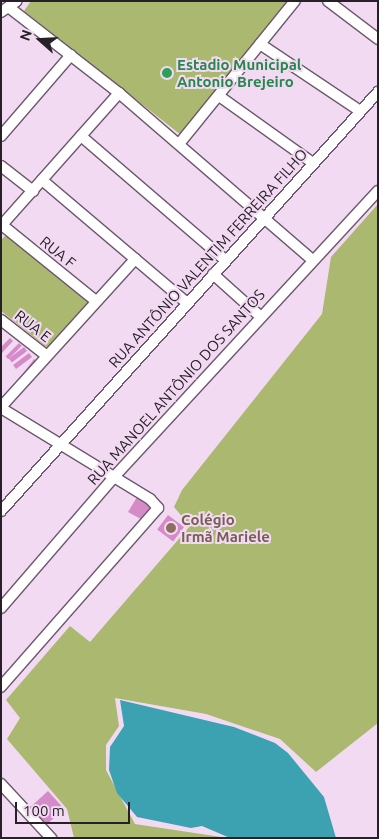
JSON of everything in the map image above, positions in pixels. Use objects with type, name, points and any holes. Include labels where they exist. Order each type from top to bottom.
[{"type":"street","points":[[179,144],[295,1]]},
{"type":"street","points":[[328,1],[378,39]]},
{"type":"street","points":[[10,8],[119,93],[311,260]]},
{"type":"street","points":[[260,44],[360,111]]},
{"type":"street","points":[[1,136],[71,55]]},
{"type":"street","name":"RUA ANTÔNIO VALENTIM FERREIRA FILHO","points":[[1,511],[59,444],[378,92]]},
{"type":"street","points":[[2,226],[119,93]]},
{"type":"street","points":[[219,96],[313,163]]},
{"type":"street","points":[[81,136],[225,260]]},
{"type":"street","points":[[1,166],[33,191]]},
{"type":"street","points":[[42,180],[187,303]]},
{"type":"street","name":"RUA MANOEL ANTÔNIO DOS SANTOS","points":[[1,608],[114,477],[311,260],[378,190]]},
{"type":"street","name":"RUA F","points":[[2,226],[96,301]]},
{"type":"street","points":[[1,686],[155,513],[156,503],[1,407],[135,259]]},
{"type":"street","points":[[213,274],[261,317]]},
{"type":"street","name":"RUA E","points":[[1,320],[47,356]]},
{"type":"street","points":[[1,784],[51,838]]},
{"type":"green space","name":"Estadio Municipal Antonio Brejeiro","points":[[31,1],[289,1],[181,135],[24,11]]},
{"type":"green space","points":[[378,204],[378,723],[316,772],[280,739],[206,714],[115,698],[119,726],[106,745],[106,770],[135,824],[228,838],[74,838],[67,809],[7,739],[20,718],[6,700],[70,626],[90,642],[190,526],[174,507],[182,490],[322,314],[331,257]]},
{"type":"green space","points":[[8,233],[90,302],[49,349],[1,311],[1,240]]},
{"type":"water","points":[[120,700],[234,727],[275,743],[288,753],[324,797],[336,838],[230,838],[202,826],[191,828],[137,817],[117,793],[109,770],[110,747],[124,726]]},
{"type":"building","points":[[10,338],[13,341],[1,354],[1,347]]},
{"type":"building","points":[[19,343],[22,346],[8,359],[6,356]]},
{"type":"building","points":[[24,347],[27,351],[12,362],[9,358]]},
{"type":"building","points":[[29,353],[32,357],[16,369],[13,365]]},
{"type":"building","points":[[34,359],[38,362],[27,377],[23,374]]},
{"type":"building","points":[[137,497],[157,509],[146,522],[128,512]]},
{"type":"building","name":"Colégio Irmã Mariele","points":[[168,515],[184,527],[173,541],[157,529]]},
{"type":"building","points":[[48,791],[64,809],[47,824],[31,806]]},
{"type":"place","name":"Estadio Municipal Antonio Brejeiro","points":[[167,73]]},
{"type":"place","name":"Colégio Irmã Mariele","points":[[171,528]]}]
